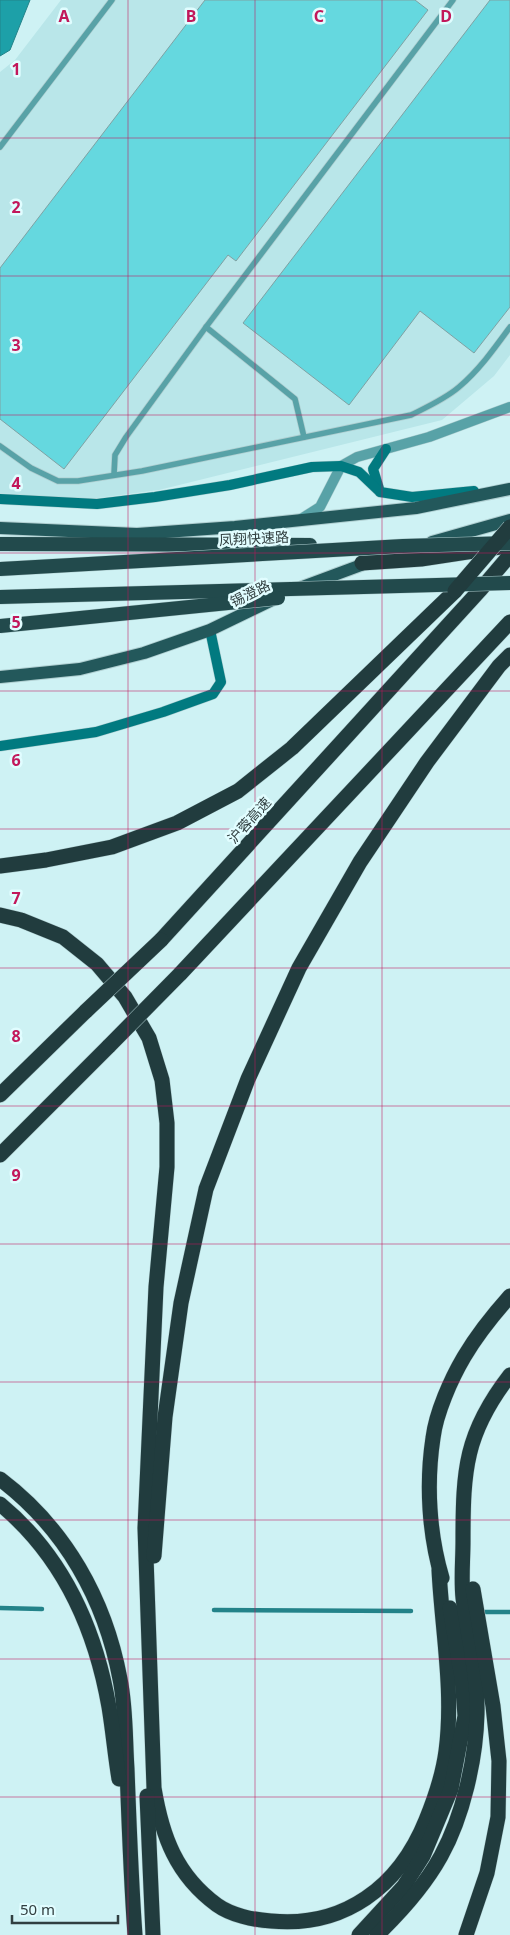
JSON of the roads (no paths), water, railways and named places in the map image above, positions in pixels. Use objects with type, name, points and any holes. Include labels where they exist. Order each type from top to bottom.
[{"type":"highway","points":[[0,866],[46,860],[112,847],[176,823],[238,791],[292,748],[455,590],[510,527]]},
{"type":"highway","points":[[0,544],[403,546]]},
{"type":"highway","points":[[362,563],[421,559],[510,544]]},
{"type":"highway","name":"凤翔快速路","points":[[0,569],[403,546],[510,544]]},
{"type":"highway","name":"沪蓉高速","points":[[0,1095],[161,940],[482,589],[510,555]]},
{"type":"highway","points":[[0,597],[510,583]]},
{"type":"highway","points":[[0,626],[390,586]]},
{"type":"highway","points":[[0,1155],[180,974],[510,622]]},
{"type":"highway","points":[[152,1935],[146,1769],[148,1647],[165,1417],[182,1303],[206,1189],[248,1079],[299,968],[360,862],[427,762],[499,666],[510,656]]},
{"type":"highway","points":[[0,915],[21,920],[63,937],[97,964],[125,997],[149,1038],[162,1080],[167,1123],[167,1167],[156,1288],[145,1528],[154,1788],[164,1837],[174,1857],[187,1876],[218,1906],[259,1920],[280,1922],[318,1919],[360,1903],[378,1890],[407,1856],[425,1822],[437,1788],[446,1752],[449,1716],[448,1680],[441,1612],[440,1570]]},
{"type":"highway","points":[[359,1935],[404,1886],[423,1856],[451,1789],[458,1760],[465,1716],[462,1678],[451,1611],[440,1570],[431,1515],[429,1481],[433,1437],[445,1397],[464,1357],[489,1320],[510,1296]]},
{"type":"highway","points":[[377,1935],[402,1910],[441,1856],[466,1790],[474,1752],[477,1713],[475,1671],[463,1596],[463,1494],[466,1464],[474,1437],[485,1412],[510,1375]]},
{"type":"highway","points":[[0,1480],[10,1487],[53,1530],[85,1576],[107,1627],[120,1679],[125,1729],[135,1935]]},
{"type":"highway","points":[[0,1504],[37,1538],[64,1577],[85,1618],[99,1662],[109,1707],[113,1746],[129,1835]]},
{"type":"highway","points":[[463,1525],[493,1706],[499,1761],[498,1817],[487,1873],[466,1935]]},
{"type":"main road","points":[[380,492],[373,469],[386,449]]},
{"type":"main road","points":[[0,499],[97,504],[230,485],[312,468],[341,466],[359,472],[380,492],[412,497],[510,488]]},
{"type":"main road","points":[[0,528],[137,534],[416,508],[510,488]]},
{"type":"main road","name":"锡澄路","points":[[0,677],[80,670],[144,653],[210,630],[280,595],[362,563],[510,520]]},
{"type":"main road","points":[[0,746],[96,732],[163,712],[213,694],[221,682],[210,630]]},
{"type":"street","points":[[299,520],[320,507],[341,466],[357,457],[429,437],[510,406]]},
{"type":"lane","points":[[0,147],[112,0]]},
{"type":"lane","points":[[114,474],[116,455],[126,437],[206,327],[451,1]]},
{"type":"lane","points":[[206,327],[295,399],[304,437]]},
{"type":"lane","points":[[0,446],[30,468],[58,481],[78,480],[142,471],[411,416],[441,400],[458,388],[483,364],[510,328]]},
{"type":"water","points":[[0,0],[30,0],[10,50],[0,56]]},
{"type":"waterway","points":[[0,1608],[42,1609]]},
{"type":"waterway","points":[[214,1610],[411,1611]]},
{"type":"waterway","points":[[483,1612],[510,1612]]}]
